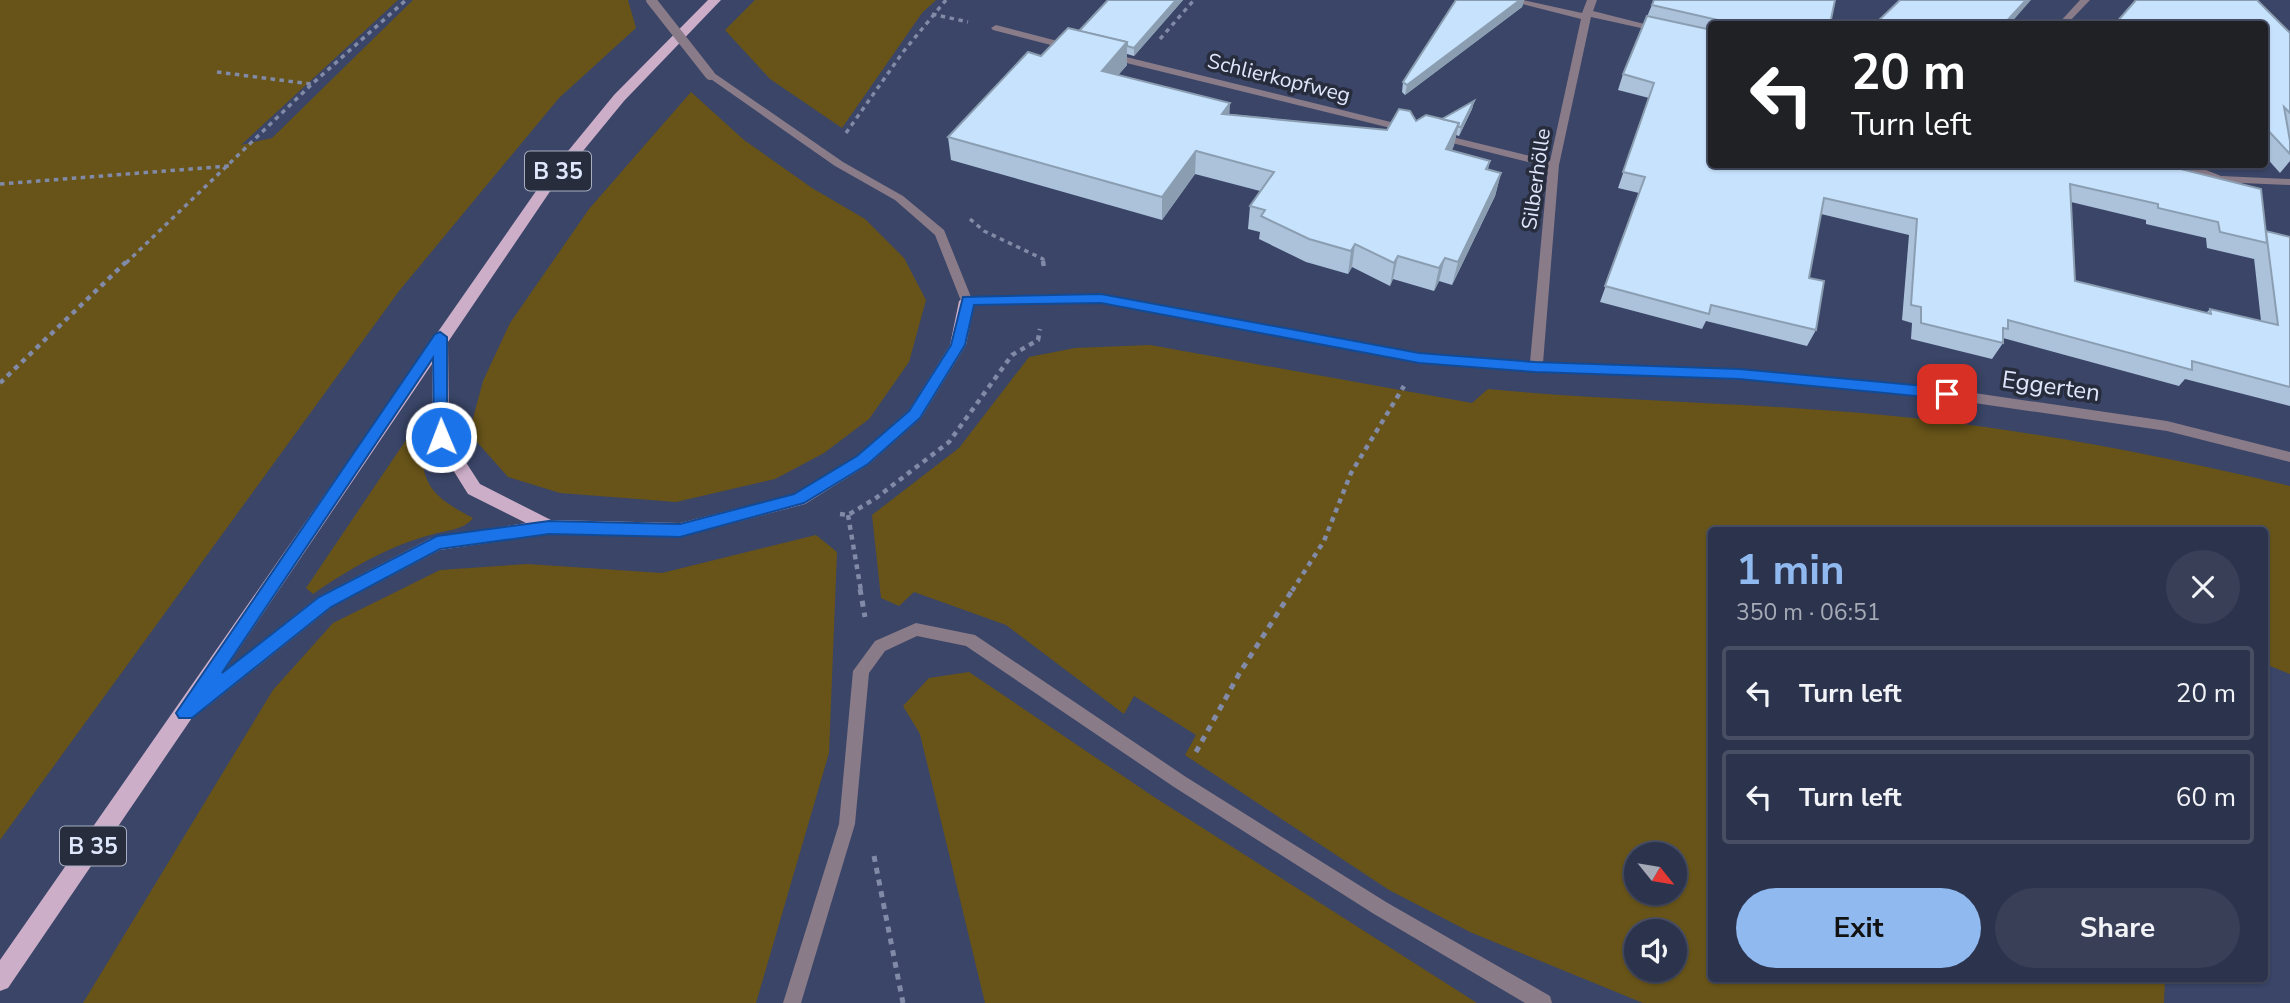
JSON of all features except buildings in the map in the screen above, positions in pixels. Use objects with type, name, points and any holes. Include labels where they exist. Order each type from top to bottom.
[{"type":"main road","name":"B 35","points":[[0,979],[185,713],[440,337],[546,187],[619,99],[715,0]]},
{"type":"main road","points":[[185,713],[325,602],[437,543],[549,527],[680,530],[799,499],[863,460],[915,414],[958,345],[968,301]]},
{"type":"main road","points":[[440,337],[441,437],[474,489],[549,527]]},
{"type":"street","points":[[651,0],[710,75],[839,164],[909,206],[940,233],[968,301]]},
{"type":"street","points":[[1511,0],[1674,33]]},
{"type":"street","name":"Silberhölle","points":[[1535,367],[1554,165],[1586,15],[1592,0]]},
{"type":"street","points":[[2065,21],[2085,0]]},
{"type":"street","points":[[996,28],[1086,51]]},
{"type":"street","name":"Schlierkopfweg","points":[[1099,54],[1554,165]]},
{"type":"street","points":[[2190,168],[2219,179],[2290,182]]},
{"type":"street","name":"Eggerten","points":[[968,301],[1101,298],[1419,358],[1535,367],[1739,374],[1947,394],[2167,426],[2290,457]]},
{"type":"street","points":[[792,1003],[847,824],[860,671],[880,646],[916,629],[971,640],[1180,782],[1380,908],[1543,1003]]},
{"type":"path","points":[[0,383],[230,166],[312,84],[406,0]]},
{"type":"path","points":[[843,138],[903,52],[946,0]]},
{"type":"path","points":[[1138,63],[1194,0]]},
{"type":"path","points":[[218,72],[312,84]]},
{"type":"path","points":[[0,184],[230,166]]},
{"type":"path","points":[[1180,782],[1239,674],[1324,541],[1351,473],[1419,358]]},
{"type":"path","points":[[848,515],[863,612],[880,646]]},
{"type":"path","points":[[847,824],[870,836],[903,1003]]},
{"type":"shaded area","points":[[0,0],[398,0],[241,145],[272,138],[413,0],[628,0],[636,28],[559,98],[399,291],[0,840]]},
{"type":"shaded area","points":[[755,0],[936,0],[922,13],[842,128],[770,79],[725,30]]},
{"type":"shaded area","points":[[691,92],[744,140],[812,188],[865,219],[904,258],[926,300],[909,362],[869,419],[824,453],[775,479],[676,502],[560,493],[508,477],[469,433],[483,381],[510,323],[589,209]]},
{"type":"shaded area","points":[[1150,345],[1472,403],[1488,389],[1836,411],[2008,430],[2178,461],[2290,486],[2290,674],[2268,665],[2268,527],[1708,527],[1708,982],[2165,982],[2164,1003],[1643,1003],[1470,932],[1389,890],[1185,755],[1196,735],[1134,696],[1124,714],[1006,625],[914,592],[899,606],[881,598],[872,515],[959,448],[1029,357],[1075,348]]},
{"type":"shaded area","points":[[410,434],[421,434],[423,465],[430,486],[446,502],[473,518],[460,527],[386,551],[313,594],[306,588]]},
{"type":"shaded area","points":[[816,535],[837,552],[829,753],[756,1003],[83,1003],[273,690],[333,623],[440,570],[527,564],[662,573]]},
{"type":"shaded area","points":[[969,672],[1154,797],[1477,1003],[985,1003],[920,734],[903,706],[929,678]]},
{"type":"route","points":[[441,437],[440,337],[185,713],[325,602],[437,543],[549,527],[680,530],[799,499],[863,460],[915,414],[958,345],[968,301],[1101,298],[1419,358],[1535,367],[1739,374],[1947,394]]}]
